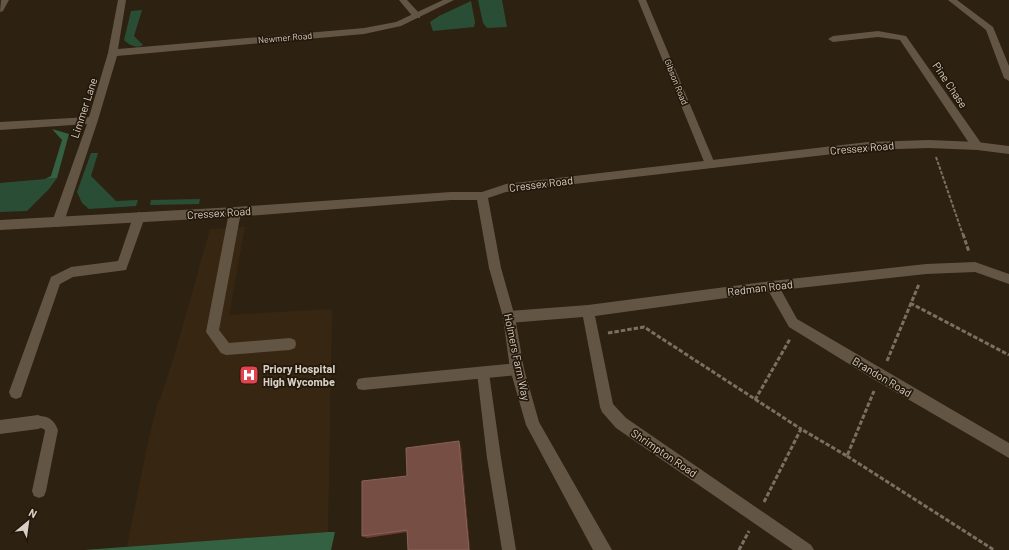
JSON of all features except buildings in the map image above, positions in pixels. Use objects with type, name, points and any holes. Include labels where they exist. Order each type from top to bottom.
[{"type":"street","points":[[0,9],[5,0]]},
{"type":"street","name":"Limmer Lane","points":[[58,222],[94,120],[113,53],[122,0]]},
{"type":"street","name":"Newmer Road","points":[[113,53],[364,32],[398,24],[450,0]]},
{"type":"street","name":"Gibson Road","points":[[642,0],[710,164]]},
{"type":"street","points":[[952,0],[990,29],[1009,78]]},
{"type":"street","name":"Pine Chase","points":[[833,39],[878,34],[903,38],[977,146]]},
{"type":"street","points":[[0,126],[94,120]]},
{"type":"street","name":"Cressex Road","points":[[0,225],[235,212],[450,196],[482,196],[506,188],[710,164],[901,144],[977,146],[1009,150]]},
{"type":"street","name":"Holmers Farm Way","points":[[482,196],[494,268],[509,317],[518,369],[532,425],[599,545],[604,550]]},
{"type":"street","points":[[235,212],[212,332],[226,349],[290,344]]},
{"type":"street","points":[[16,392],[55,281],[71,272],[122,266],[139,217]]},
{"type":"street","name":"Redman Road","points":[[509,317],[588,311],[772,286],[926,269],[975,267],[1009,278]]},
{"type":"street","name":"Brandon Road","points":[[772,286],[793,323],[880,376],[1009,451]]},
{"type":"street","name":"Shrimpton Road","points":[[588,311],[607,407],[621,423],[806,550]]},
{"type":"street","points":[[363,384],[518,369]]},
{"type":"street","points":[[0,428],[38,422]]},
{"type":"lane","points":[[403,0],[417,16]]},
{"type":"lane","points":[[483,373],[494,458],[509,550]]},
{"type":"lane","points":[[38,422],[46,422],[50,425],[52,430],[39,491]]},
{"type":"path","points":[[934,153],[975,267]]},
{"type":"path","points":[[847,456],[910,303],[926,269]]},
{"type":"path","points":[[910,303],[1009,355]]},
{"type":"path","points":[[755,400],[798,326]]},
{"type":"path","points":[[593,335],[644,327],[755,400],[847,456],[994,550]]},
{"type":"path","points":[[740,550],[801,429]]},
{"type":"shaded area","name":"Priory Hospital High Wycombe","points":[[245,227],[229,315],[332,309],[328,532],[127,547],[148,442],[158,401],[160,400],[176,350],[210,229]]},
{"type":"green space","points":[[478,0],[502,0],[507,27],[487,28],[483,23]]},
{"type":"green space","points":[[471,1],[475,22],[474,27],[433,31],[430,22],[439,16]]},
{"type":"green space","points":[[142,10],[134,36],[143,45],[131,45],[124,40],[131,11]]},
{"type":"green space","points":[[52,129],[69,134],[57,178],[45,179],[51,176],[62,140]]},
{"type":"green space","points":[[91,153],[98,153],[91,176],[116,201],[138,200],[136,206],[89,209],[82,203],[77,192]]},
{"type":"green space","points":[[57,178],[49,189],[27,211],[0,212],[0,183]]},
{"type":"green space","points":[[200,199],[199,204],[150,205],[151,200]]},
{"type":"green space","points":[[335,532],[331,550],[84,550]]},
{"type":"place","name":"Priory Hospital High Wycombe","points":[[249,375]]}]
